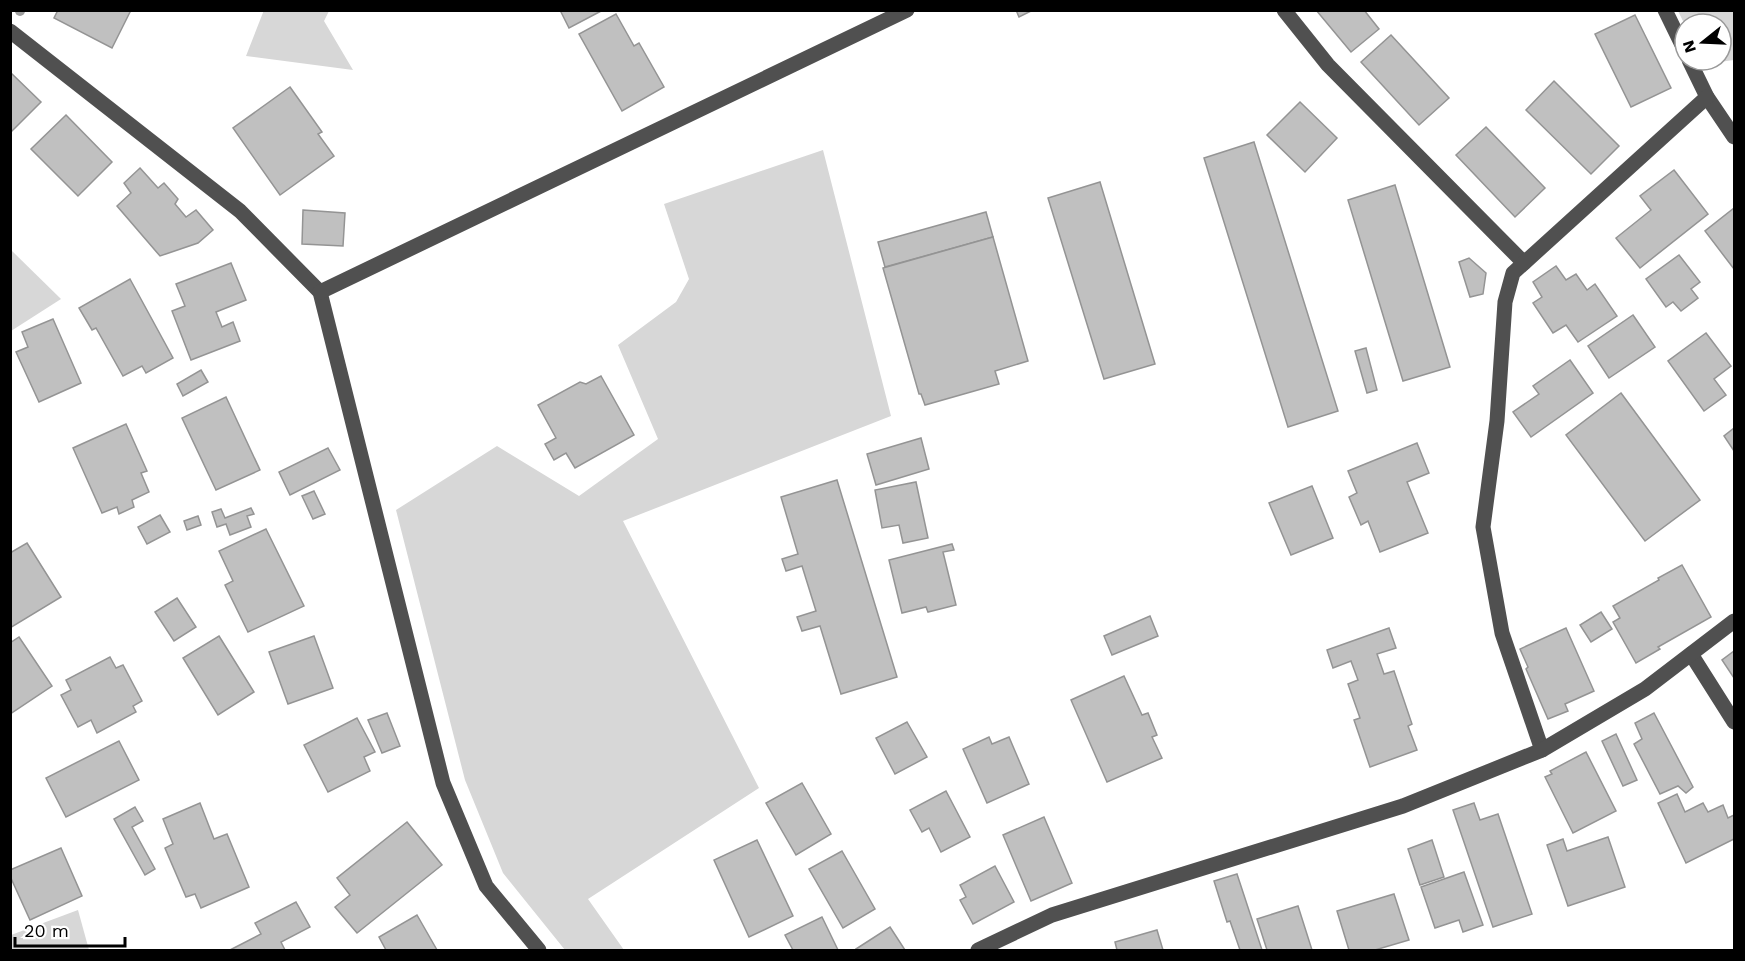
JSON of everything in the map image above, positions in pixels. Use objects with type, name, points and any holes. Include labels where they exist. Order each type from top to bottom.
[{"type":"street","points":[[320,292],[907,10]]},
{"type":"street","points":[[1284,10],[1328,65],[1524,263]]},
{"type":"street","points":[[1665,10],[1673,26]]},
{"type":"street","points":[[10,31],[240,211],[320,292],[443,783],[486,886],[539,951]]},
{"type":"street","points":[[1695,72],[1707,97],[1734,136]]},
{"type":"street","points":[[1542,750],[1503,633],[1483,527],[1497,421],[1505,302],[1513,273],[1707,97]]},
{"type":"street","points":[[978,951],[1052,915],[1403,806],[1542,750],[1645,689],[1734,621]]},
{"type":"street","points":[[1691,654],[1734,722]]},
{"type":"shaded area","points":[[264,10],[329,11],[324,21],[353,70],[246,56]]},
{"type":"shaded area","points":[[1734,11],[1734,60],[1733,12],[1678,12]]},
{"type":"shaded area","points":[[823,150],[891,416],[623,521],[759,788],[588,899],[624,950],[565,950],[503,873],[465,780],[396,510],[497,446],[579,496],[658,439],[618,345],[676,302],[689,279],[664,204]]},
{"type":"shaded area","points":[[11,250],[61,299],[10,331]]},
{"type":"shaded area","points":[[78,910],[89,950],[11,950],[11,935]]},
{"type":"building","points":[[58,10],[131,10],[112,48],[54,18]]},
{"type":"building","points":[[560,10],[603,10],[569,28]]},
{"type":"building","points":[[1016,10],[1033,10],[1019,17]]},
{"type":"building","points":[[1316,10],[1364,10],[1379,29],[1351,52]]},
{"type":"building","points":[[616,14],[634,46],[639,43],[664,87],[622,111],[579,34]]},
{"type":"building","points":[[1635,15],[1671,88],[1631,107],[1595,34]]},
{"type":"building","points":[[1391,35],[1449,98],[1419,125],[1361,62]]},
{"type":"building","points":[[10,72],[41,102],[10,133]]},
{"type":"building","points":[[1554,81],[1619,146],[1591,174],[1526,110]]},
{"type":"building","points":[[290,87],[322,132],[318,134],[334,156],[280,195],[233,128]]},
{"type":"building","points":[[1300,102],[1337,138],[1305,172],[1267,135]]},
{"type":"building","points":[[66,115],[112,162],[78,196],[31,149]]},
{"type":"building","points":[[1486,127],[1545,188],[1515,217],[1456,155]]},
{"type":"building","points":[[1254,142],[1338,411],[1288,427],[1204,158]]},
{"type":"building","points":[[140,168],[158,188],[164,183],[178,199],[175,204],[186,217],[196,210],[213,230],[198,243],[160,256],[117,206],[131,193],[124,183]]},
{"type":"building","points":[[1674,170],[1708,214],[1640,268],[1616,238],[1651,210],[1640,196]]},
{"type":"building","points":[[1100,182],[1155,364],[1104,379],[1048,198]]},
{"type":"building","points":[[1395,185],[1450,367],[1403,381],[1348,200]]},
{"type":"building","points":[[1734,208],[1734,269],[1705,231]]},
{"type":"building","points":[[303,210],[345,213],[343,246],[302,244]]},
{"type":"building","points":[[986,212],[993,237],[885,267],[878,242]]},
{"type":"building","points":[[993,237],[1028,361],[995,371],[999,384],[925,405],[919,394],[883,268]]},
{"type":"building","points":[[1679,255],[1700,282],[1691,289],[1698,298],[1681,311],[1673,302],[1666,307],[1646,279]]},
{"type":"building","points":[[1469,258],[1486,273],[1483,294],[1470,297],[1459,262]]},
{"type":"building","points":[[231,263],[246,300],[216,312],[222,327],[233,322],[240,341],[191,360],[172,311],[185,306],[176,284]]},
{"type":"building","points":[[1556,266],[1566,280],[1576,274],[1587,290],[1595,284],[1617,316],[1578,342],[1566,325],[1553,333],[1533,303],[1542,297],[1533,282]]},
{"type":"building","points":[[130,279],[173,358],[146,373],[142,366],[123,376],[96,328],[92,330],[79,308]]},
{"type":"building","points":[[1633,315],[1655,347],[1609,378],[1588,346]]},
{"type":"building","points":[[53,319],[81,383],[39,402],[16,352],[28,347],[22,332]]},
{"type":"building","points":[[1706,333],[1731,366],[1714,379],[1726,395],[1704,411],[1668,361]]},
{"type":"building","points":[[1366,348],[1377,390],[1367,393],[1355,351]]},
{"type":"building","points":[[1570,360],[1593,393],[1531,437],[1513,412],[1539,394],[1533,386]]},
{"type":"building","points":[[201,370],[208,382],[183,396],[177,384]]},
{"type":"building","points":[[601,376],[634,435],[575,468],[566,453],[554,460],[545,444],[556,438],[538,405],[580,382],[586,384]]},
{"type":"building","points":[[1621,393],[1700,500],[1645,541],[1566,435]]},
{"type":"building","points":[[226,397],[260,470],[216,490],[182,418]]},
{"type":"building","points":[[126,424],[147,471],[141,473],[149,492],[132,500],[134,507],[119,514],[117,507],[102,513],[73,448]]},
{"type":"building","points":[[1734,428],[1734,451],[1724,436]]},
{"type":"building","points":[[921,438],[929,469],[876,485],[867,454]]},
{"type":"building","points":[[1417,443],[1429,473],[1407,482],[1428,533],[1380,552],[1368,521],[1361,525],[1349,497],[1357,493],[1348,471]]},
{"type":"building","points":[[328,448],[340,470],[290,495],[279,472]]},
{"type":"building","points":[[837,480],[897,677],[841,694],[820,626],[802,631],[797,617],[816,611],[802,566],[786,571],[782,559],[798,554],[781,497]]},
{"type":"building","points":[[916,482],[928,538],[903,543],[899,525],[882,528],[875,490]]},
{"type":"building","points":[[1312,486],[1333,538],[1291,555],[1269,503]]},
{"type":"building","points":[[314,491],[325,514],[313,519],[302,496]]},
{"type":"building","points":[[251,508],[254,514],[247,516],[251,527],[230,535],[226,524],[217,527],[212,512],[221,509],[225,518]]},
{"type":"building","points":[[160,515],[170,532],[147,544],[138,527]]},
{"type":"building","points":[[198,516],[201,525],[187,530],[184,521]]},
{"type":"building","points":[[266,529],[304,606],[248,632],[225,585],[233,581],[219,551]]},
{"type":"building","points":[[27,543],[61,597],[10,628],[10,553]]},
{"type":"building","points":[[952,544],[954,550],[943,552],[956,605],[928,612],[926,607],[902,613],[889,560]]},
{"type":"building","points":[[1682,565],[1711,617],[1658,647],[1660,649],[1636,663],[1613,622],[1620,618],[1613,606]]},
{"type":"building","points":[[177,598],[196,627],[174,641],[155,612]]},
{"type":"building","points":[[1601,612],[1612,629],[1591,642],[1580,625]]},
{"type":"building","points":[[1150,616],[1158,636],[1112,655],[1104,636]]},
{"type":"building","points":[[1389,628],[1396,648],[1377,654],[1384,674],[1394,671],[1412,724],[1408,726],[1417,750],[1370,767],[1354,720],[1360,718],[1348,684],[1358,680],[1351,661],[1333,668],[1327,650]]},
{"type":"building","points":[[1566,628],[1594,691],[1565,704],[1568,711],[1548,719],[1526,669],[1528,667],[1520,649]]},
{"type":"building","points":[[219,636],[254,692],[218,715],[183,658]]},
{"type":"building","points":[[314,636],[333,688],[288,704],[269,652]]},
{"type":"building","points":[[19,637],[52,686],[10,714],[10,643]]},
{"type":"building","points":[[1734,651],[1734,678],[1722,660]]},
{"type":"building","points":[[110,657],[116,668],[123,665],[142,701],[133,706],[136,712],[97,733],[91,720],[78,727],[61,695],[71,690],[66,680]]},
{"type":"building","points":[[1124,676],[1142,715],[1148,713],[1157,735],[1152,737],[1162,758],[1107,782],[1071,700]]},
{"type":"building","points":[[387,713],[400,746],[382,753],[368,720]]},
{"type":"building","points":[[1654,713],[1693,787],[1686,793],[1678,786],[1660,794],[1634,744],[1642,739],[1635,723]]},
{"type":"building","points":[[357,718],[375,752],[364,757],[370,771],[328,792],[304,745]]},
{"type":"building","points":[[907,722],[927,757],[895,774],[876,738]]},
{"type":"building","points":[[1616,734],[1637,780],[1623,786],[1602,741]]},
{"type":"building","points":[[989,737],[992,744],[1009,737],[1029,784],[987,803],[963,749]]},
{"type":"building","points":[[119,741],[139,780],[66,817],[46,778]]},
{"type":"building","points":[[1586,752],[1616,811],[1573,833],[1545,777],[1552,774],[1550,771]]},
{"type":"building","points":[[802,783],[831,834],[796,855],[766,803]]},
{"type":"building","points":[[946,791],[970,837],[941,852],[929,828],[922,832],[910,810]]},
{"type":"building","points":[[1677,794],[1685,812],[1703,803],[1708,812],[1723,805],[1728,818],[1734,815],[1734,839],[1686,863],[1658,803]]},
{"type":"building","points":[[200,803],[214,839],[227,834],[249,887],[201,908],[195,894],[186,897],[165,848],[173,844],[163,819]]},
{"type":"building","points":[[1474,803],[1480,820],[1498,814],[1532,914],[1493,927],[1453,810]]},
{"type":"building","points":[[135,807],[143,821],[132,827],[155,869],[145,875],[114,819]]},
{"type":"building","points":[[1044,817],[1072,883],[1031,901],[1003,835]]},
{"type":"building","points":[[407,822],[442,865],[357,933],[335,907],[350,895],[337,878]]},
{"type":"building","points":[[1608,837],[1625,887],[1568,906],[1547,845],[1563,839],[1567,851]]},
{"type":"building","points":[[757,840],[793,916],[749,937],[714,860]]},
{"type":"building","points":[[1432,840],[1444,877],[1420,885],[1408,849]]},
{"type":"building","points":[[61,848],[82,896],[30,920],[10,876],[10,870]]},
{"type":"building","points":[[842,851],[875,909],[843,928],[809,869]]},
{"type":"building","points":[[995,866],[1014,902],[973,924],[960,900],[966,897],[960,885]]},
{"type":"building","points":[[1464,872],[1483,925],[1463,932],[1459,920],[1435,928],[1421,887]]},
{"type":"building","points":[[1237,874],[1262,950],[1240,950],[1230,921],[1227,922],[1214,881]]},
{"type":"building","points":[[1394,894],[1409,940],[1375,950],[1349,950],[1337,911]]},
{"type":"building","points":[[296,902],[310,927],[281,942],[285,950],[230,950],[261,934],[255,923]]},
{"type":"building","points":[[1298,906],[1312,950],[1267,950],[1257,919]]},
{"type":"building","points":[[417,915],[437,950],[386,950],[379,937]]},
{"type":"building","points":[[822,917],[838,950],[793,950],[785,935]]},
{"type":"building","points":[[890,927],[905,950],[856,949]]},
{"type":"building","points":[[1157,930],[1163,950],[1117,950],[1115,942]]}]
